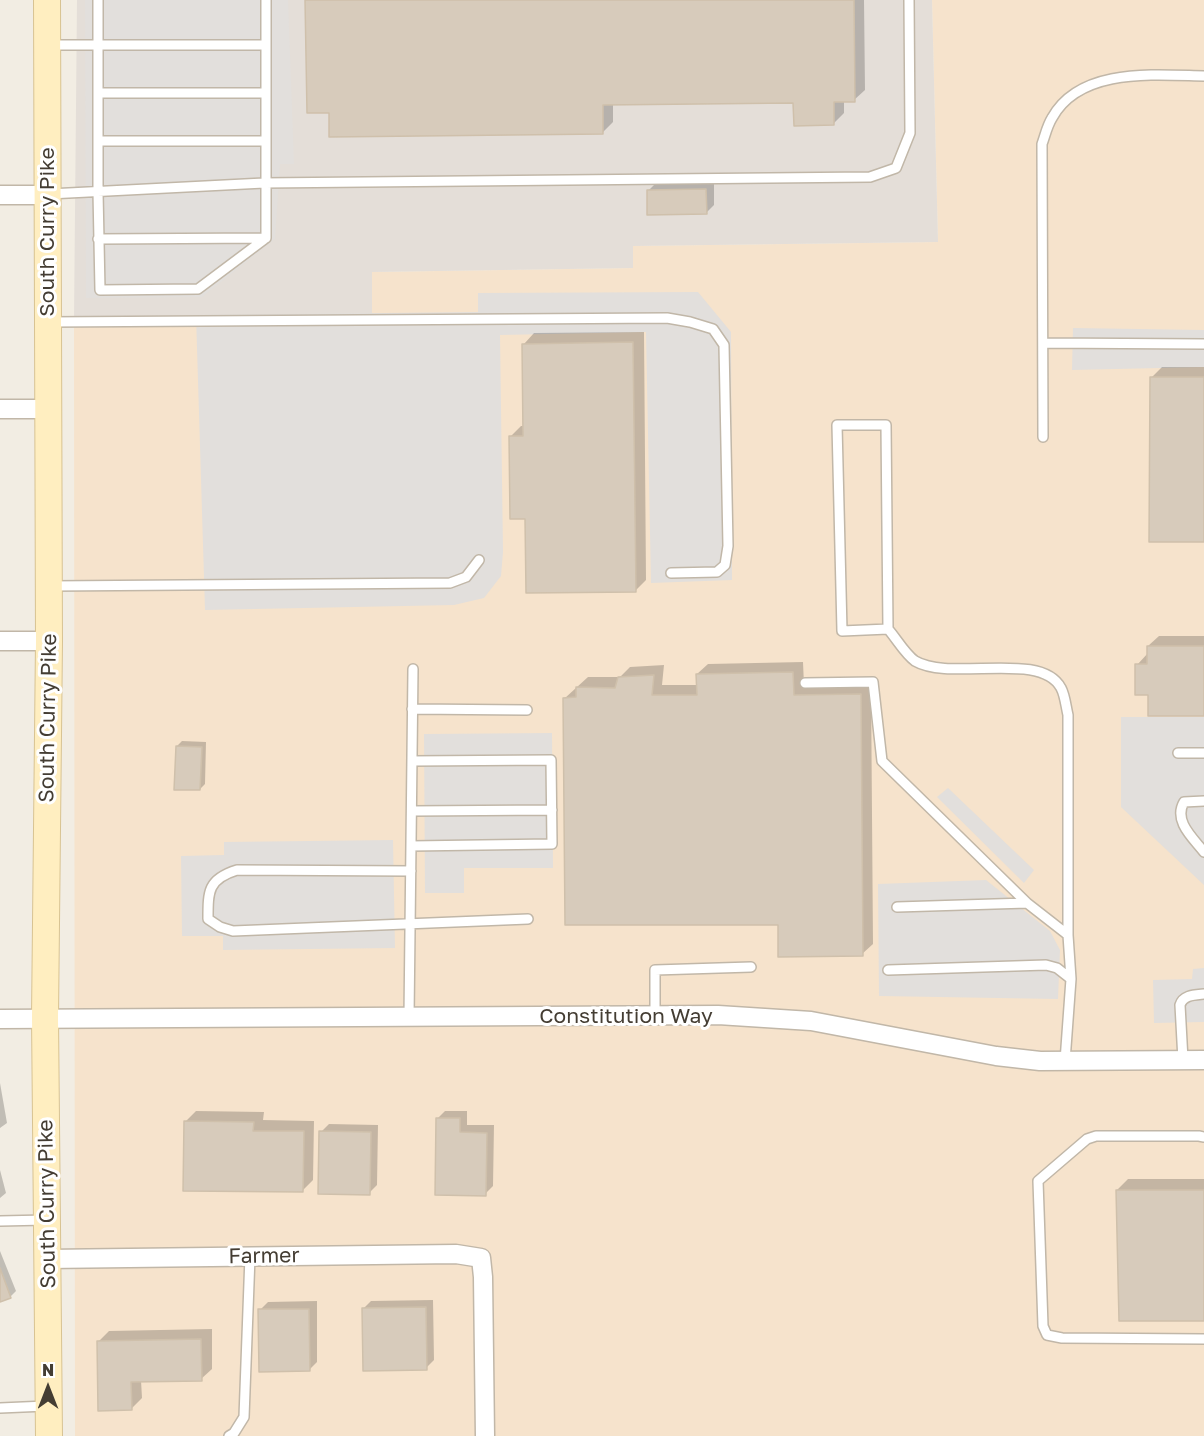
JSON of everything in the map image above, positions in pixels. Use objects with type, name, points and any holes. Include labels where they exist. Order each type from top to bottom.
[{"type":"main road","name":"South Curry Pike","points":[[47,0],[49,641],[45,1017],[49,1436]]},
{"type":"street","points":[[0,195],[47,195]]},
{"type":"street","points":[[0,409],[47,409]]},
{"type":"street","points":[[0,641],[49,641]]},
{"type":"street","name":"Constitution Way","points":[[0,1019],[718,1015],[811,1021],[996,1056],[1065,1061],[1204,1060]]},
{"type":"street","name":"Farmer","points":[[47,1259],[456,1254],[481,1258],[485,1436]]},
{"type":"lane","points":[[98,0],[100,290],[198,289],[266,238]]},
{"type":"lane","points":[[266,0],[266,238]]},
{"type":"lane","points":[[47,195],[267,183],[870,177],[896,168],[910,133],[909,0]]},
{"type":"lane","points":[[47,45],[266,45]]},
{"type":"lane","points":[[1043,437],[1042,144],[1052,117],[1074,93],[1104,79],[1143,75],[1204,76]]},
{"type":"lane","points":[[98,93],[266,93]]},
{"type":"lane","points":[[98,141],[266,141]]},
{"type":"lane","points":[[98,238],[266,238]]},
{"type":"lane","points":[[47,322],[667,318],[713,329],[724,345],[729,546],[725,565],[717,572],[671,573]]},
{"type":"lane","points":[[1043,343],[1204,344]]},
{"type":"lane","points":[[888,629],[842,631],[837,425],[886,425],[888,629],[914,660],[934,669],[1017,668],[1045,672],[1061,687],[1068,715],[1068,935],[1071,980],[1065,1061]]},
{"type":"lane","points":[[48,586],[450,583],[466,577],[479,560]]},
{"type":"lane","points":[[409,1017],[413,669]]},
{"type":"lane","points":[[806,683],[873,682],[882,760],[1027,903],[1068,935]]},
{"type":"lane","points":[[412,709],[527,711]]},
{"type":"lane","points":[[1178,753],[1204,753]]},
{"type":"lane","points":[[411,846],[552,844],[551,760],[412,760]]},
{"type":"lane","points":[[1204,801],[1184,802],[1181,806],[1181,816],[1183,824],[1204,852]]},
{"type":"lane","points":[[412,812],[552,810]]},
{"type":"lane","points":[[411,871],[237,870],[222,875],[208,891],[208,919],[220,927],[233,931],[528,920]]},
{"type":"lane","points":[[897,907],[1027,903]]},
{"type":"lane","points":[[888,970],[1046,965],[1057,968],[1071,980]]},
{"type":"lane","points":[[655,1015],[656,970],[751,967]]},
{"type":"lane","points":[[1183,1060],[1181,1000],[1204,994]]},
{"type":"lane","points":[[1204,1137],[1096,1136],[1088,1139],[1038,1181],[1043,1326],[1047,1335],[1062,1338],[1204,1340]]},
{"type":"lane","points":[[0,1221],[47,1220]]},
{"type":"lane","points":[[229,1436],[234,1433],[244,1417],[250,1256]]},
{"type":"lane","points":[[0,1408],[49,1406]]},
{"type":"shaded area","points":[[77,0],[932,0],[938,242],[633,246],[633,268],[372,272],[372,318],[74,319]]},
{"type":"shaded area","points":[[85,0],[288,0],[294,164],[280,164],[275,239],[202,297],[86,298]]},
{"type":"shaded area","points":[[932,0],[1204,0],[1204,1436],[75,1436],[74,319],[372,318],[371,272],[633,268],[632,246],[938,242]]},
{"type":"shaded area","points":[[698,292],[731,332],[732,580],[651,583],[646,332],[500,335],[503,552],[501,576],[484,598],[454,605],[205,610],[196,315],[478,312],[478,293]]},
{"type":"shaded area","points":[[1073,328],[1204,330],[1204,367],[1072,370]]},
{"type":"shaded area","points":[[1121,717],[1204,717],[1204,885],[1121,807]]},
{"type":"shaded area","points":[[552,733],[553,868],[464,868],[464,893],[425,893],[424,734]]},
{"type":"shaded area","points":[[948,788],[1034,870],[1024,883],[937,797]]},
{"type":"shaded area","points":[[393,840],[395,948],[223,950],[223,936],[182,936],[181,856],[224,855],[224,842]]},
{"type":"shaded area","points":[[986,880],[1050,931],[1060,950],[1058,999],[879,996],[878,884]]},
{"type":"shaded area","points":[[1204,968],[1204,1022],[1154,1023],[1153,980],[1192,979],[1193,969]]},
{"type":"building","points":[[305,0],[854,0],[855,102],[834,102],[834,125],[794,126],[793,103],[603,105],[603,134],[329,137],[329,113],[307,113]]},
{"type":"building","points":[[706,189],[707,214],[647,215],[647,190]]},
{"type":"building","points":[[633,342],[636,592],[526,593],[525,519],[510,519],[509,436],[523,436],[522,344]]},
{"type":"building","points":[[1150,377],[1204,377],[1204,542],[1149,542]]},
{"type":"building","points":[[1147,646],[1204,646],[1204,716],[1148,716],[1148,695],[1135,695],[1135,664],[1147,664]]},
{"type":"building","points":[[793,672],[794,695],[861,694],[863,956],[778,957],[778,925],[565,925],[563,698],[576,697],[576,687],[615,688],[618,677],[654,675],[652,695],[697,695],[696,674]]},
{"type":"building","points":[[176,746],[202,747],[200,790],[174,790]]},
{"type":"building","points":[[436,1118],[460,1118],[460,1132],[487,1133],[486,1196],[435,1195]]},
{"type":"building","points":[[184,1121],[254,1122],[253,1131],[304,1131],[303,1192],[183,1191]]},
{"type":"building","points":[[319,1131],[371,1132],[370,1195],[318,1194]]},
{"type":"building","points":[[1116,1190],[1204,1190],[1204,1321],[1119,1321]]},
{"type":"building","points":[[0,1268],[11,1298],[0,1302]]},
{"type":"building","points":[[426,1307],[427,1370],[363,1371],[362,1308]]},
{"type":"building","points":[[258,1309],[309,1309],[310,1371],[259,1372]]},
{"type":"building","points":[[201,1339],[202,1381],[131,1382],[132,1410],[98,1411],[97,1341]]}]
